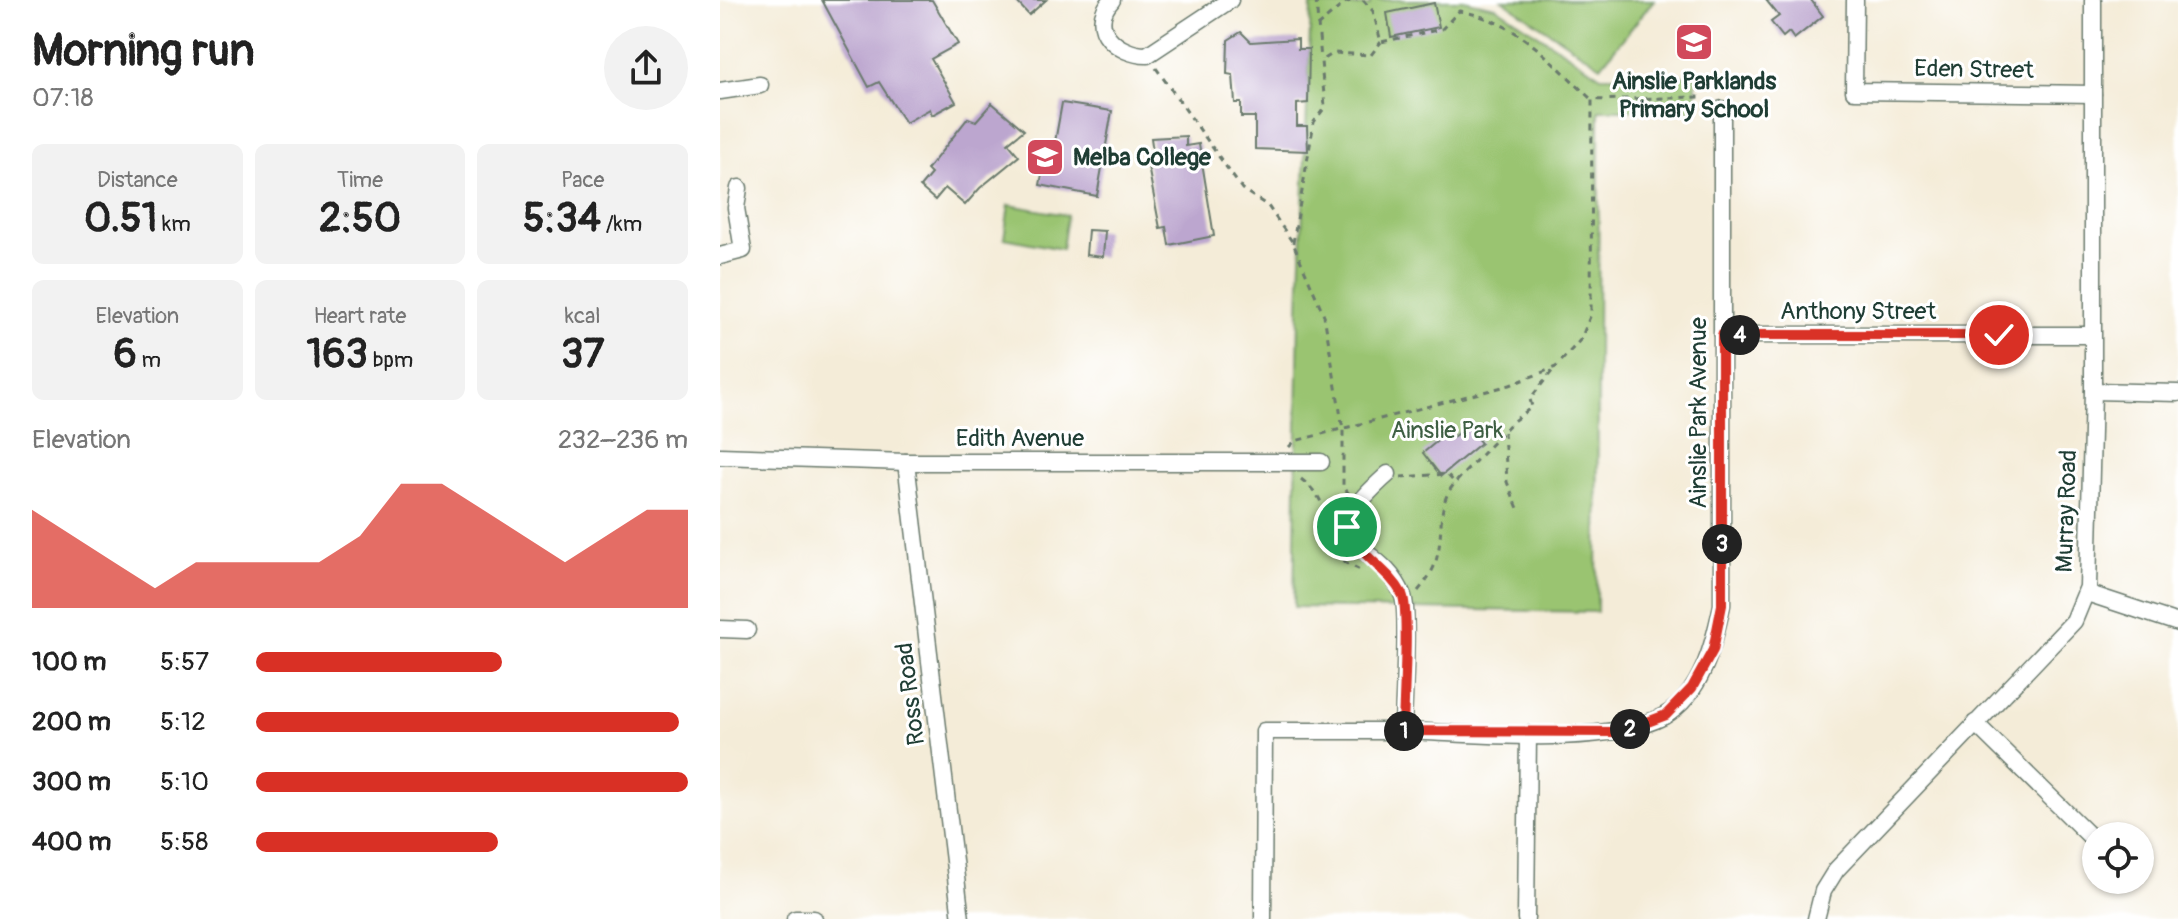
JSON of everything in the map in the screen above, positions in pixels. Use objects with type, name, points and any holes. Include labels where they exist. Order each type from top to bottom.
[{"type":"street","points":[[1112,0],[1102,15],[1103,30],[1114,45],[1132,55],[1147,55],[1230,0]]},
{"type":"street","name":"Eden Street","points":[[1855,0],[1854,91],[2093,94]]},
{"type":"street","name":"Murray Road","points":[[1816,919],[1823,891],[1836,870],[2074,621],[2087,593],[2093,391],[2093,0]]},
{"type":"street","points":[[720,91],[760,85]]},
{"type":"street","name":"Ainslie Park Avenue","points":[[1263,919],[1264,731],[1621,732],[1666,715],[1692,688],[1713,650],[1722,605],[1722,109]]},
{"type":"street","points":[[720,256],[743,250],[736,208],[739,188]]},
{"type":"street","name":"Anthony Street","points":[[1722,335],[2091,335]]},
{"type":"street","points":[[2093,391],[2178,393]]},
{"type":"street","name":"Edith Avenue","points":[[720,456],[906,462],[1321,462]]},
{"type":"street","name":"Ross Road","points":[[906,462],[961,919]]},
{"type":"street","points":[[1388,474],[1356,503],[1349,513],[1347,527],[1351,539],[1386,571],[1404,597],[1403,731]]},
{"type":"street","points":[[2087,593],[2178,623]]},
{"type":"street","points":[[720,629],[747,630]]},
{"type":"street","points":[[1975,723],[2082,828]]},
{"type":"street","points":[[1526,919],[1528,734]]},
{"type":"street","points":[[795,919],[814,919]]},
{"type":"path","points":[[1293,243],[1314,122],[1325,107],[1316,0]]},
{"type":"path","points":[[1317,26],[1346,2],[1357,0]]},
{"type":"path","points":[[1363,0],[1373,11],[1381,42]]},
{"type":"path","points":[[1321,61],[1334,53],[1371,55],[1381,42],[1442,29],[1459,11],[1489,16],[1528,40],[1592,100],[1701,97]]},
{"type":"path","points":[[1147,55],[1242,189],[1268,206],[1293,243],[1324,315],[1343,429],[1343,486],[1356,503]]},
{"type":"path","points":[[1388,474],[1405,477],[1447,474],[1455,483],[1532,407],[1530,399],[1581,339],[1591,314],[1592,100]]},
{"type":"path","points":[[1277,460],[1295,441],[1510,385],[1556,367]]},
{"type":"path","points":[[1504,432],[1507,482],[1520,513]]},
{"type":"green space","name":"Ainslie Park","points":[[1370,0],[1463,0],[1496,7],[1601,76],[1696,76],[1696,110],[1599,110],[1597,612],[1294,607],[1299,310],[1311,5],[1370,6]]},
{"type":"green space","points":[[1502,0],[1654,0],[1601,66]]},
{"type":"green space","points":[[1009,205],[1067,215],[1062,249],[1004,238]]},
{"type":"building","points":[[822,0],[932,0],[958,44],[931,59],[956,102],[932,115],[930,109],[905,123],[879,82],[869,87]]},
{"type":"building","points":[[1015,0],[1046,0],[1029,15]]},
{"type":"building","points":[[1766,0],[1811,0],[1823,16],[1794,39],[1789,32],[1783,37],[1771,22],[1779,16]]},
{"type":"building","points":[[1434,3],[1439,27],[1391,37],[1387,13]]},
{"type":"building","points":[[1241,32],[1251,42],[1298,39],[1298,49],[1309,49],[1308,103],[1297,104],[1297,126],[1307,126],[1308,151],[1255,149],[1255,117],[1241,117],[1241,103],[1235,103],[1233,75],[1227,74],[1228,40]]},
{"type":"building","points":[[992,103],[1024,130],[1008,143],[1019,156],[980,188],[965,205],[945,188],[935,200],[920,187],[931,174],[927,170],[968,118],[976,121]]},
{"type":"building","points":[[1062,103],[1112,111],[1097,196],[1040,185],[1046,154],[1053,153]]},
{"type":"building","points":[[1186,136],[1186,146],[1199,144],[1214,236],[1169,245],[1166,227],[1160,228],[1147,161],[1154,159],[1151,138]]},
{"type":"building","points":[[1088,230],[1105,231],[1103,257],[1086,255]]},
{"type":"building","points":[[1467,426],[1481,443],[1441,476],[1423,453],[1448,432],[1453,437]]},
{"type":"place","name":"Ainslie Parklands Primary School","points":[[1694,42]]},
{"type":"place","name":"Melba College","points":[[1045,157]]},
{"type":"route","points":[[1347,527],[1351,539],[1386,571],[1404,597],[1403,731],[1528,734],[1621,732],[1666,715],[1692,688],[1713,650],[1722,605],[1722,335],[1999,335]]}]
